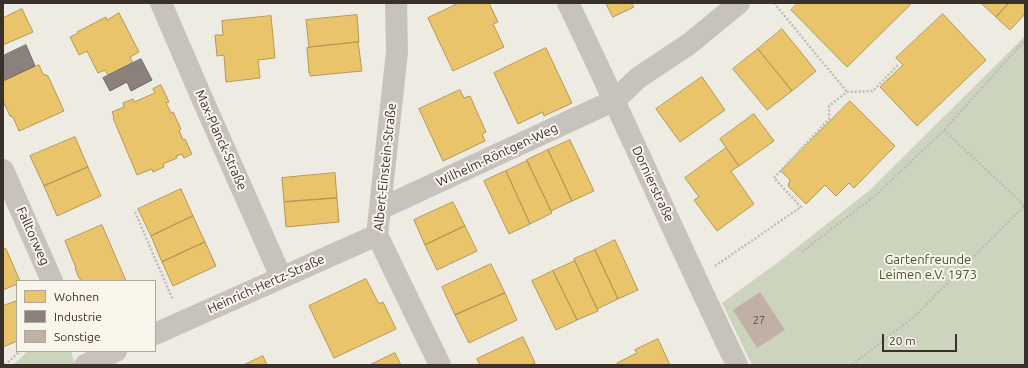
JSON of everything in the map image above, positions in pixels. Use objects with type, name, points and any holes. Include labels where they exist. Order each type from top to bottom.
[{"type":"street","name":"Max-Planck-Straße","points":[[161,3],[281,277]]},
{"type":"street","name":"Albert-Einstein-Straße","points":[[396,3],[397,52],[377,235],[440,365]]},
{"type":"street","name":"Dornierstraße","points":[[568,3],[615,100],[696,279],[737,365]]},
{"type":"street","name":"Wilhelm-Röntgen-Weg","points":[[380,209],[615,100],[638,78],[689,44],[739,3]]},
{"type":"street","name":"Falltorweg","points":[[3,170],[52,280]]},
{"type":"street","name":"Heinrich-Hertz-Straße","points":[[156,334],[377,235]]},
{"type":"street","points":[[80,352],[85,365],[114,352]]},
{"type":"path","points":[[774,3],[847,92]]},
{"type":"path","points":[[802,252],[876,195],[944,130],[1025,40]]},
{"type":"path","points":[[696,279],[802,207],[774,178],[829,119],[829,106],[847,92],[873,91],[898,65]]},
{"type":"path","points":[[852,365],[915,316],[1025,206],[944,130]]},
{"type":"path","points":[[135,212],[182,322]]},
{"type":"path","points":[[5,365],[19,352]]},
{"type":"green space","name":"Gartenfreunde Leimen e.V. 1973","points":[[1025,36],[1025,365],[752,365],[722,303],[777,263],[870,190]]},
{"type":"green space","points":[[27,352],[71,352],[75,365],[13,365]]},
{"type":"building: Wohnen","points":[[459,3],[489,3],[498,22],[493,24],[504,47],[453,71],[428,18]]},
{"type":"building: Wohnen","points":[[606,3],[631,3],[634,7],[613,17]]},
{"type":"building: Wohnen","points":[[798,3],[912,3],[847,67],[791,10]]},
{"type":"building: Wohnen","points":[[1009,3],[996,17],[982,4]]},
{"type":"building: Wohnen","points":[[1009,3],[1025,3],[1025,14],[1010,30],[996,17]]},
{"type":"building: Wohnen","points":[[22,9],[33,32],[3,45],[3,16],[4,17]]},
{"type":"building: Wohnen","points":[[119,13],[139,52],[130,57],[133,63],[108,75],[105,70],[98,73],[87,51],[79,55],[70,37],[106,17],[107,20]]},
{"type":"building: Wohnen","points":[[943,14],[986,60],[917,126],[880,87],[903,65],[896,58]]},
{"type":"building: Wohnen","points":[[357,15],[359,42],[309,47],[306,20]]},
{"type":"building: Wohnen","points":[[271,16],[275,58],[258,60],[260,78],[226,82],[224,55],[217,56],[215,35],[223,35],[222,21]]},
{"type":"building: Wohnen","points":[[782,29],[816,71],[792,91],[758,49]]},
{"type":"building: Wohnen","points":[[358,42],[362,71],[310,76],[307,48]]},
{"type":"building: Wohnen","points":[[546,48],[572,103],[544,116],[543,112],[518,124],[494,73]]},
{"type":"building: Wohnen","points":[[758,49],[792,91],[767,110],[733,69]]},
{"type":"building: Wohnen","points":[[39,65],[43,74],[48,76],[64,111],[19,131],[13,117],[10,116],[3,101],[3,81]]},
{"type":"building: Wohnen","points":[[702,77],[725,110],[680,142],[656,109]]},
{"type":"building: Wohnen","points":[[161,85],[169,102],[166,103],[171,113],[173,112],[181,129],[179,130],[183,140],[185,139],[192,154],[184,158],[182,154],[176,156],[177,158],[163,164],[164,167],[153,172],[152,169],[137,175],[113,118],[112,112],[124,107],[123,103],[133,99],[134,102],[155,93],[153,89]]},
{"type":"building: Wohnen","points":[[460,90],[464,98],[470,96],[486,132],[482,134],[485,141],[443,161],[419,109]]},
{"type":"building: Wohnen","points":[[850,101],[895,146],[854,188],[849,183],[836,196],[825,185],[806,204],[788,186],[790,180],[781,171]]},
{"type":"building: Wohnen","points":[[754,114],[774,141],[739,166],[720,139]]},
{"type":"building: Wohnen","points":[[75,137],[88,167],[44,186],[30,156]]},
{"type":"building: Wohnen","points":[[570,140],[594,191],[572,201],[548,150]]},
{"type":"building: Wohnen","points":[[726,148],[739,166],[731,171],[754,204],[717,231],[694,200],[699,197],[685,178]]},
{"type":"building: Wohnen","points":[[548,150],[572,201],[551,211],[527,160]]},
{"type":"building: Wohnen","points":[[527,161],[552,213],[530,224],[506,171]]},
{"type":"building: Wohnen","points":[[88,167],[101,196],[57,216],[44,186]]},
{"type":"building: Wohnen","points":[[506,171],[530,224],[509,234],[484,181]]},
{"type":"building: Wohnen","points":[[335,173],[337,198],[284,202],[282,178]]},
{"type":"building: Wohnen","points":[[181,189],[193,216],[151,236],[138,209]]},
{"type":"building: Wohnen","points":[[337,198],[339,222],[286,227],[284,202]]},
{"type":"building: Wohnen","points":[[453,202],[465,226],[425,245],[414,220]]},
{"type":"building: Wohnen","points":[[193,216],[205,242],[162,262],[151,236]]},
{"type":"building: Wohnen","points":[[102,225],[126,280],[81,280],[79,278],[65,241]]},
{"type":"building: Wohnen","points":[[465,226],[477,251],[437,270],[425,245]]},
{"type":"building: Wohnen","points":[[615,240],[638,290],[618,299],[595,250]]},
{"type":"building: Wohnen","points":[[205,242],[216,266],[173,286],[162,262]]},
{"type":"building: Wohnen","points":[[6,249],[20,280],[16,280],[16,284],[3,290],[3,250]]},
{"type":"building: Wohnen","points":[[595,250],[618,299],[597,309],[574,259]]},
{"type":"building: Wohnen","points":[[575,261],[598,311],[577,320],[553,271]]},
{"type":"building: Wohnen","points":[[491,264],[505,293],[455,315],[442,287]]},
{"type":"building: Wohnen","points":[[553,271],[577,320],[556,330],[532,281]]},
{"type":"building: Wohnen","points":[[366,279],[379,304],[383,302],[396,329],[334,358],[309,306]]},
{"type":"building: Wohnen","points":[[505,293],[517,320],[469,343],[455,315]]},
{"type":"building: Wohnen","points":[[16,301],[16,341],[3,347],[3,306]]},
{"type":"building: Wohnen","points":[[523,337],[535,363],[531,365],[480,365],[477,359]]},
{"type":"building: Wohnen","points":[[658,339],[670,365],[618,365],[617,363],[637,353],[635,350]]},
{"type":"building: Wohnen","points":[[395,353],[401,365],[370,365]]},
{"type":"building: Wohnen","points":[[263,356],[267,365],[244,365]]},
{"type":"building: Industrie","points":[[26,45],[35,66],[3,81],[3,56]]},
{"type":"building: Industrie","points":[[141,59],[152,80],[131,91],[127,82],[110,91],[103,78]]},
{"type":"building: Sonstige","points":[[760,292],[785,330],[757,348],[733,310]]}]
